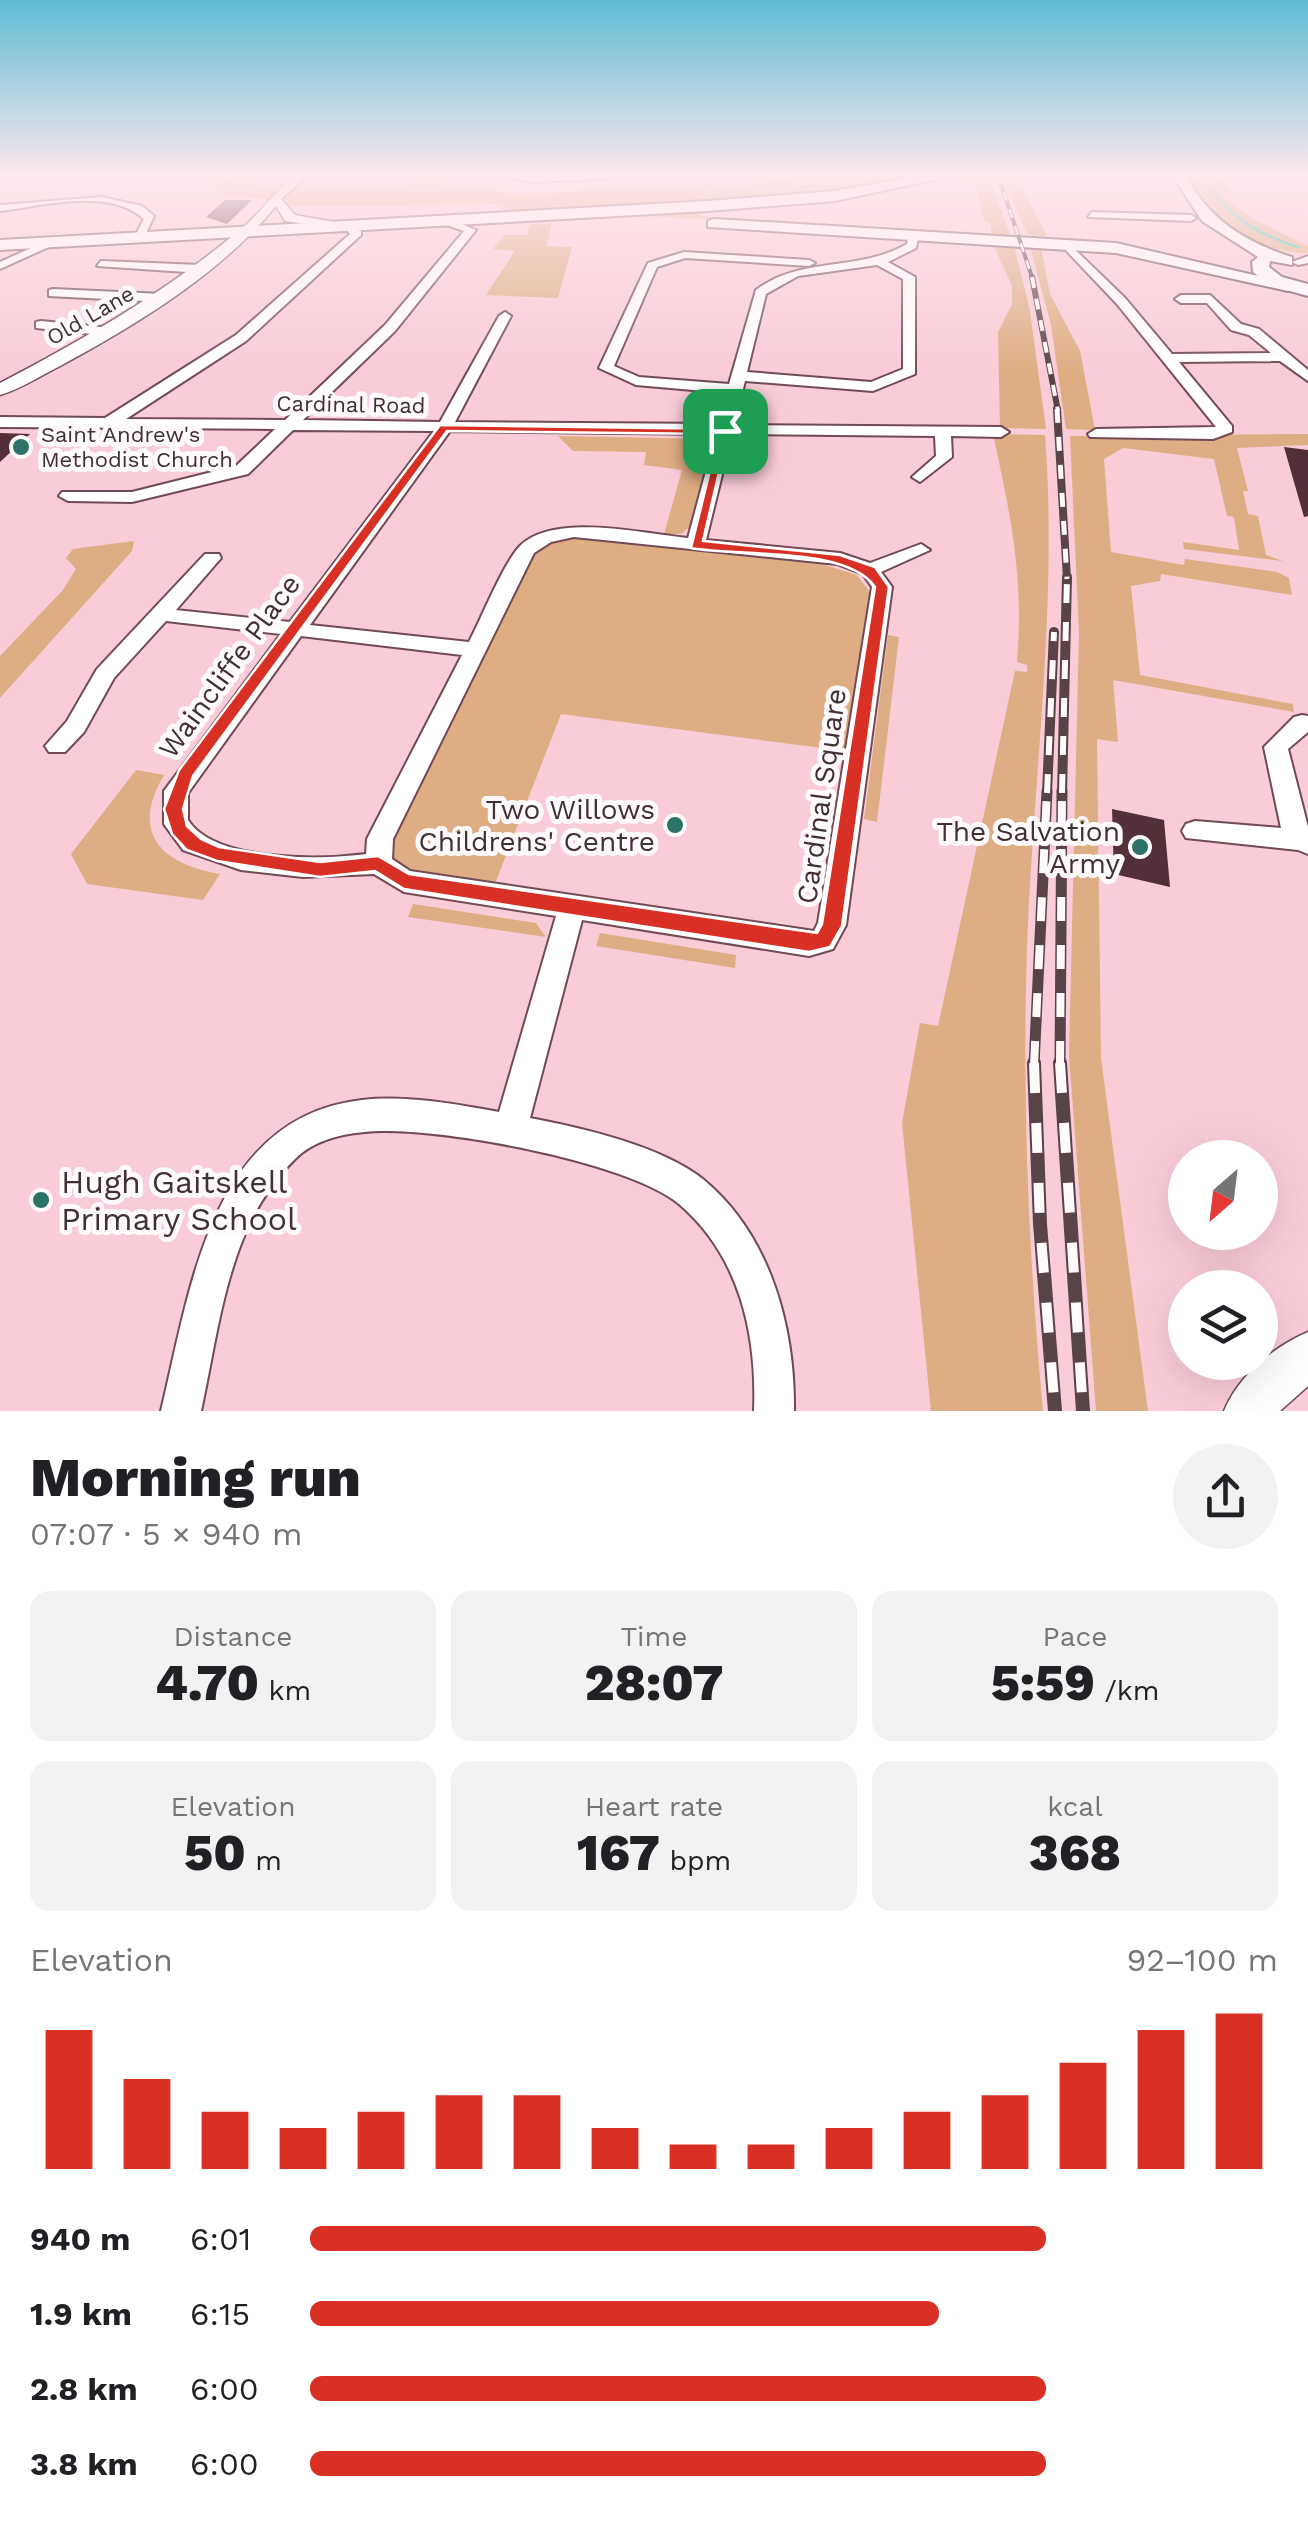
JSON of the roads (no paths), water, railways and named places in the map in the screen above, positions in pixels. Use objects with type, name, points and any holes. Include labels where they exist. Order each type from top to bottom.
[{"type":"main road","points":[[0,243],[60,241]]},
{"type":"main road","points":[[0,243],[88,241]]},
{"type":"main road","points":[[1029,241],[1202,265],[1298,287]]},
{"type":"main road","points":[[1225,241],[1298,287]]},
{"type":"main road","points":[[1242,241],[1256,250],[1300,261]]},
{"type":"main road","points":[[1202,265],[1300,261]]},
{"type":"main road","points":[[1235,274],[1308,300]]},
{"type":"street","name":"Old Lane","points":[[0,390],[111,332],[163,298],[236,241]]},
{"type":"street","points":[[107,424],[241,338],[343,241]]},
{"type":"street","points":[[68,496],[132,497],[237,472],[390,328],[462,241]]},
{"type":"street","points":[[695,545],[760,293],[786,276],[881,263],[912,246],[913,241]]},
{"type":"street","points":[[0,266],[48,243]]},
{"type":"street","points":[[1065,243],[1103,280],[1226,429],[1213,434],[1096,434]]},
{"type":"street","points":[[832,268],[684,255],[654,264],[604,365],[636,381],[873,387],[910,370],[910,277],[881,263]]},
{"type":"street","points":[[770,261],[786,276]]},
{"type":"street","points":[[101,264],[201,269]]},
{"type":"street","points":[[1082,281],[1103,280]]},
{"type":"street","points":[[53,292],[163,298]]},
{"type":"street","points":[[1181,299],[1210,300],[1236,327],[1254,332],[1307,383]]},
{"type":"street","name":"Waincliffe Place","points":[[378,863],[320,870],[217,854],[194,844],[179,830],[174,809],[185,774],[444,428],[504,316]]},
{"type":"street","points":[[41,325],[111,332]]},
{"type":"street","points":[[1167,358],[1280,357]]},
{"type":"street","name":"Cardinal Road","points":[[0,422],[1001,432]]},
{"type":"street","points":[[920,477],[944,456],[942,432]]},
{"type":"street","points":[[378,863],[380,839],[526,550],[545,536],[574,532],[840,559],[870,570],[921,550]]},
{"type":"street","points":[[57,746],[76,726],[106,674],[212,558]]},
{"type":"street","name":"Cardinal Square","points":[[378,863],[404,881],[809,944],[828,937],[882,587],[870,570]]},
{"type":"street","points":[[161,614],[477,650]]},
{"type":"street","points":[[1305,842],[1294,828],[1276,747],[1302,723],[1308,724]]},
{"type":"street","points":[[1195,831],[1305,842]]},
{"type":"street","points":[[510,1132],[572,907]]},
{"type":"street","points":[[181,1411],[222,1244],[237,1209],[286,1144],[335,1122],[376,1114],[510,1132],[652,1167],[688,1190],[721,1224],[748,1265],[766,1307],[773,1356],[774,1411]]},
{"type":"street","points":[[1248,1411],[1274,1382],[1308,1356]]},
{"type":"waterway","points":[[1281,241],[1298,247]]},
{"type":"railway","points":[[1020,241],[1032,277]]},
{"type":"railway","points":[[1032,277],[1058,411]]},
{"type":"railway","points":[[1057,409],[1067,578]]},
{"type":"railway","points":[[1062,793],[1067,578]]},
{"type":"railway","points":[[1047,793],[1054,632]]},
{"type":"railway","points":[[1034,1064],[1047,791]]},
{"type":"railway","points":[[1060,1063],[1062,791]]},
{"type":"railway","points":[[1060,1063],[1083,1411]]},
{"type":"railway","points":[[1034,1064],[1040,1224],[1055,1411]]},
{"type":"place","name":"Saint Andrew's Methodist Church","points":[[21,447]]},
{"type":"place","name":"Two Willows Childrens' Centre","points":[[675,825]]},
{"type":"place","name":"The Salvation Army","points":[[1140,847]]},
{"type":"place","name":"Hugh Gaitskell Primary School","points":[[41,1200]]}]
